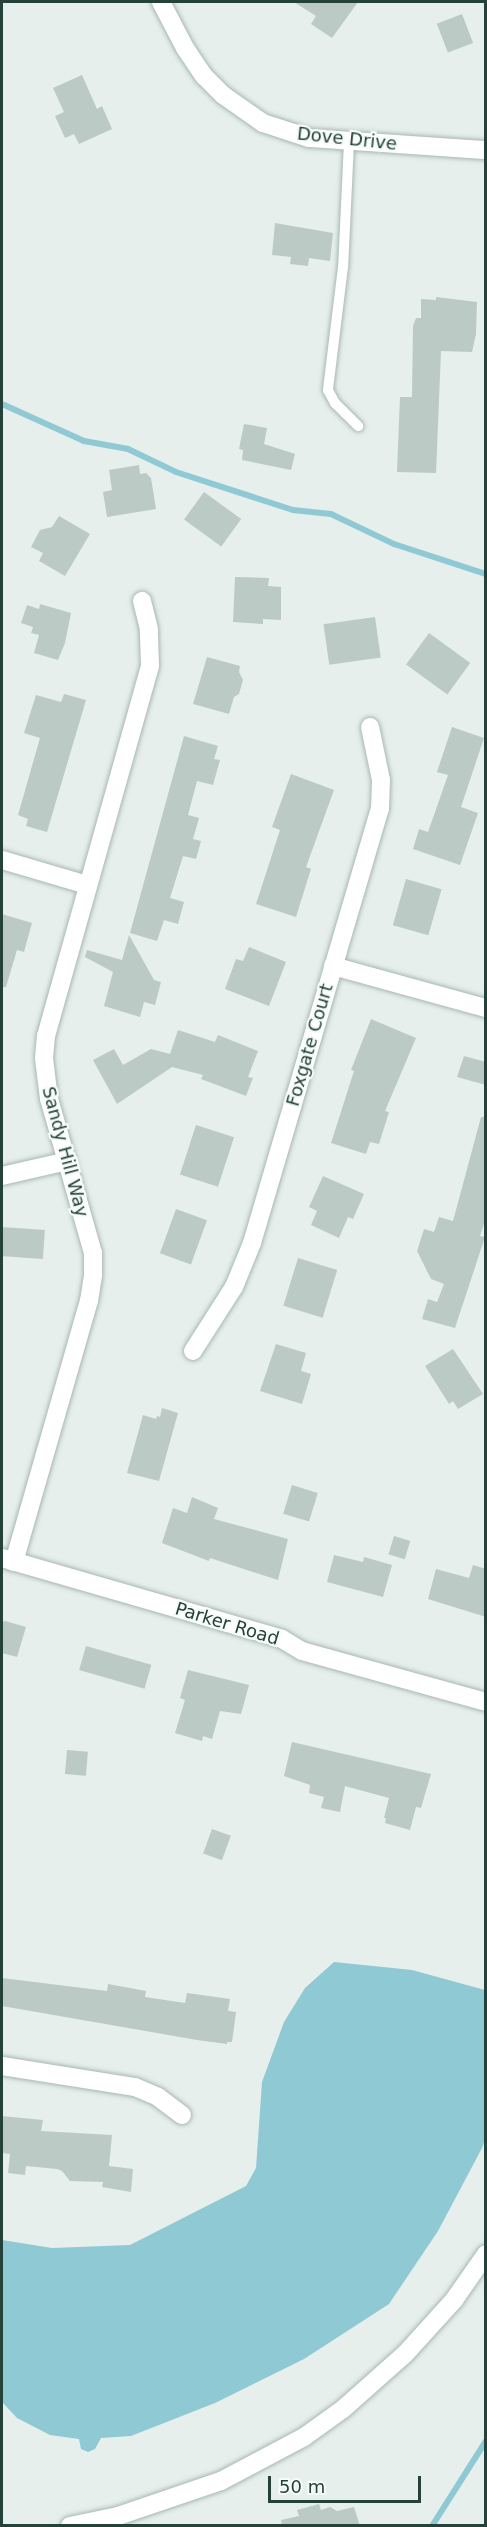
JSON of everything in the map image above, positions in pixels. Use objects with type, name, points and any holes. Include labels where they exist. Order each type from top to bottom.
[{"type":"street","name":"Dove Drive","points":[[161,2],[185,48],[204,76],[242,111],[286,132],[309,138],[349,142],[486,150]]},
{"type":"street","name":"Sandy Hill Way","points":[[8,1560],[89,1301],[93,1275],[93,1253],[49,1099],[44,1058],[46,1036],[150,665],[149,629],[142,601]]},
{"type":"street","name":"Foxgate Court","points":[[193,1351],[234,1287],[252,1243],[380,809],[381,780],[370,728]]},
{"type":"street","points":[[2,860],[87,885]]},
{"type":"street","points":[[333,966],[486,1008]]},
{"type":"street","points":[[2,1176],[67,1161]]},
{"type":"street","name":"Parker Road","points":[[8,1560],[282,1639],[302,1651],[486,1702]]},
{"type":"street","points":[[2,2066],[135,2088],[158,2097],[182,2115]]},
{"type":"street","points":[[70,2526],[118,2516],[211,2485],[265,2460],[303,2437],[343,2409],[406,2354],[454,2300],[486,2254]]},
{"type":"lane","points":[[349,142],[343,267],[328,390],[335,403],[358,426]]},
{"type":"water","points":[[334,1962],[412,1970],[485,1990],[486,2136],[482,2148],[438,2231],[389,2304],[304,2359],[215,2403],[131,2436],[101,2438],[95,2449],[88,2452],[81,2449],[79,2439],[50,2435],[17,2418],[2,2402],[2,2240],[52,2248],[130,2245],[246,2186],[256,2168],[262,2082],[284,2022],[305,1988]]},
{"type":"building","points":[[294,2],[358,2],[332,38],[311,24],[316,16]]},
{"type":"building","points":[[462,14],[473,43],[448,53],[437,24]]},
{"type":"building","points":[[82,75],[97,109],[102,106],[112,129],[79,144],[74,134],[65,138],[55,116],[64,112],[53,88]]},
{"type":"building","points":[[275,223],[333,233],[330,261],[309,258],[308,266],[290,264],[291,257],[272,255]]},
{"type":"building","points":[[436,297],[477,302],[476,334],[472,352],[441,351],[436,473],[397,472],[400,397],[412,397],[413,326],[416,318],[421,318],[421,299],[436,300]]},
{"type":"building","points":[[244,424],[267,428],[264,444],[295,454],[291,470],[242,460],[243,450],[239,449]]},
{"type":"building","points":[[139,465],[140,474],[146,473],[151,478],[156,509],[107,517],[103,492],[112,490],[109,470]]},
{"type":"building","points":[[204,492],[241,519],[221,547],[184,520]]},
{"type":"building","points":[[59,516],[90,534],[65,576],[39,561],[43,553],[31,547],[40,530],[52,527]]},
{"type":"building","points":[[235,577],[269,578],[268,586],[281,587],[281,620],[263,619],[263,624],[233,622]]},
{"type":"building","points":[[40,604],[71,613],[65,643],[58,660],[34,653],[39,635],[31,633],[33,627],[21,623],[27,605],[39,609]]},
{"type":"building","points":[[375,617],[381,658],[329,665],[324,624]]},
{"type":"building","points":[[429,633],[470,663],[447,695],[406,665]]},
{"type":"building","points":[[207,657],[240,666],[239,672],[243,680],[239,694],[234,697],[229,714],[193,704]]},
{"type":"building","points":[[64,694],[86,700],[47,832],[26,826],[28,819],[18,815],[40,738],[24,733],[36,695],[61,702]]},
{"type":"building","points":[[452,727],[484,738],[461,807],[478,813],[460,865],[413,849],[419,829],[428,832],[448,775],[437,772]]},
{"type":"building","points":[[184,736],[218,746],[214,759],[220,760],[213,785],[197,781],[188,815],[199,818],[193,839],[201,841],[196,859],[183,856],[170,898],[184,902],[178,924],[164,920],[157,941],[130,933]]},
{"type":"building","points":[[291,774],[334,790],[306,867],[311,869],[296,917],[256,904],[280,830],[272,827]]},
{"type":"building","points":[[406,879],[442,889],[428,935],[393,925]]},
{"type":"building","points":[[2,914],[32,923],[24,952],[17,950],[6,987],[2,987]]},
{"type":"building","points":[[129,935],[154,980],[161,982],[155,1005],[144,1002],[140,1017],[104,1006],[113,972],[85,957],[87,950],[122,960]]},
{"type":"building","points":[[249,947],[286,962],[269,1006],[225,989],[236,959],[243,961]]},
{"type":"building","points":[[371,1019],[416,1038],[385,1111],[389,1112],[379,1144],[370,1142],[366,1154],[331,1143],[354,1071],[351,1070]]},
{"type":"building","points":[[178,1030],[215,1042],[218,1035],[258,1051],[248,1077],[253,1078],[246,1096],[201,1079],[203,1075],[172,1067],[117,1104],[93,1060],[114,1049],[123,1065],[151,1049],[170,1054]]},
{"type":"building","points":[[464,1056],[486,1062],[486,1085],[457,1077]]},
{"type":"building","points":[[481,1117],[486,1117],[486,1217],[480,1236],[485,1237],[455,1328],[422,1319],[428,1299],[437,1302],[444,1284],[431,1279],[417,1251],[424,1229],[434,1232],[439,1217],[453,1221]]},
{"type":"building","points":[[196,1125],[234,1137],[218,1187],[180,1174]]},
{"type":"building","points":[[323,1176],[364,1194],[353,1219],[348,1217],[339,1238],[311,1225],[317,1211],[309,1207]]},
{"type":"building","points":[[176,1209],[207,1220],[191,1264],[160,1253]]},
{"type":"building","points":[[2,1227],[45,1230],[43,1259],[2,1256]]},
{"type":"building","points":[[298,1258],[337,1270],[323,1318],[283,1306]]},
{"type":"building","points":[[276,1344],[306,1353],[301,1371],[311,1374],[302,1404],[260,1391]]},
{"type":"building","points":[[453,1349],[483,1394],[458,1409],[453,1401],[449,1404],[425,1366]]},
{"type":"building","points":[[162,1408],[178,1413],[159,1481],[127,1473],[143,1415],[156,1419],[157,1416],[160,1417]]},
{"type":"building","points":[[292,1485],[318,1493],[309,1522],[283,1514]]},
{"type":"building","points":[[192,1497],[218,1508],[214,1519],[288,1539],[278,1580],[210,1558],[209,1561],[162,1543],[173,1508],[187,1513]]},
{"type":"building","points":[[394,1536],[410,1541],[405,1559],[388,1554]]},
{"type":"building","points":[[334,1555],[363,1562],[364,1557],[392,1565],[383,1597],[327,1582]]},
{"type":"building","points":[[473,1565],[486,1569],[486,1617],[428,1599],[436,1569],[469,1578]]},
{"type":"building","points":[[2,1622],[26,1627],[17,1657],[2,1653]]},
{"type":"building","points":[[86,1646],[151,1665],[144,1689],[79,1670]]},
{"type":"building","points":[[188,1670],[249,1685],[241,1714],[220,1711],[212,1739],[203,1736],[202,1741],[175,1733],[185,1700],[180,1698]]},
{"type":"building","points":[[292,1742],[431,1774],[421,1808],[416,1807],[410,1830],[385,1823],[389,1798],[345,1786],[340,1812],[321,1808],[324,1797],[309,1793],[310,1785],[284,1776]]},
{"type":"building","points":[[67,1750],[88,1752],[86,1776],[65,1774]]},
{"type":"building","points":[[212,1829],[231,1836],[222,1860],[203,1853]]},
{"type":"building","points":[[2,1978],[107,1991],[108,1984],[146,1991],[145,1997],[185,2003],[187,1993],[230,1999],[228,2011],[236,2012],[232,2042],[227,2042],[227,2044],[197,2040],[2,2006]]},
{"type":"building","points":[[2,2116],[43,2120],[41,2131],[112,2135],[109,2166],[133,2169],[131,2192],[102,2187],[103,2182],[70,2181],[62,2171],[57,2169],[26,2166],[25,2175],[8,2173],[10,2154],[2,2153]]},
{"type":"building","points":[[319,2504],[321,2510],[330,2507],[337,2511],[354,2507],[360,2526],[282,2526],[281,2520],[299,2516],[297,2510]]},
{"type":"waterway","points":[[2,404],[84,441],[128,449],[176,472],[293,510],[331,514],[394,544],[486,574]]},
{"type":"waterway","points":[[432,2526],[486,2441]]}]
